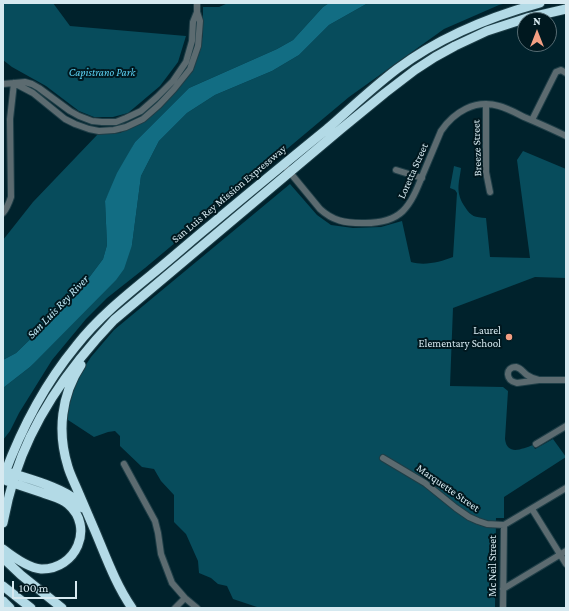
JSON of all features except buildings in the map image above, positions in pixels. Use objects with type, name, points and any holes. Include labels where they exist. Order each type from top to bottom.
[{"type":"highway","name":"San Luis Rey Mission Expressway","points":[[4,476],[19,436],[43,391],[83,337],[122,299],[398,69],[426,50],[474,25],[514,10],[540,3]]},
{"type":"highway","name":"San Luis Rey Mission Expressway","points":[[114,320],[385,93],[415,70],[455,46],[487,31],[527,18],[566,9]]},
{"type":"highway","points":[[3,523],[14,479],[30,438],[43,411],[65,378],[114,320]]},
{"type":"highway","points":[[114,320],[89,354],[72,381],[65,402],[62,420],[62,442],[68,468],[123,596],[132,608]]},
{"type":"highway","points":[[4,476],[57,489],[68,494],[77,501],[84,511],[97,536]]},
{"type":"highway","points":[[6,556],[40,568],[57,566],[69,559],[74,553],[80,540],[81,529],[78,518],[69,504],[61,499],[14,479]]},
{"type":"highway","points":[[6,556],[21,575],[62,608]]},
{"type":"highway","points":[[4,586],[31,608]]},
{"type":"highway","points":[[3,601],[10,608]]},
{"type":"street","points":[[3,84],[14,83],[33,93],[65,119],[89,129],[100,131],[126,127],[143,119],[159,105],[190,69],[198,46],[200,21],[197,12],[197,3]]},
{"type":"street","points":[[532,120],[556,72],[561,70],[566,73]]},
{"type":"street","points":[[3,213],[7,208],[10,197],[10,119],[14,83]]},
{"type":"street","name":"Loretta Street","points":[[283,164],[325,214],[344,222],[376,223],[398,215],[407,207],[422,178],[441,131],[452,117],[466,108],[486,104],[500,106],[566,136]]},
{"type":"street","name":"Breeze Street","points":[[486,104],[486,172],[490,192]]},
{"type":"street","points":[[3,160],[10,160]]},
{"type":"street","points":[[396,170],[422,178]]},
{"type":"street","points":[[539,380],[566,380]]},
{"type":"street","points":[[536,444],[566,426]]},
{"type":"street","name":"Marquette Street","points":[[383,458],[425,483],[456,508],[478,522],[504,525]]},
{"type":"street","points":[[124,464],[155,520],[161,554],[172,583],[185,598],[197,608]]},
{"type":"street","points":[[504,525],[566,488]]},
{"type":"street","points":[[532,509],[563,553],[566,564]]},
{"type":"street","name":"Mc Neil Street","points":[[503,608],[504,525]]},
{"type":"street","points":[[503,589],[563,553]]},
{"type":"street","points":[[175,608],[185,598]]},
{"type":"green space","name":"Capistrano Park","points":[[6,3],[53,3],[70,26],[186,36],[178,62],[160,86],[128,113],[113,117],[94,117],[79,111],[46,86],[12,67],[3,60],[3,5]]},
{"type":"green space","points":[[228,3],[329,3],[323,7],[293,40],[277,49],[189,88],[135,142],[105,201],[107,245],[103,259],[72,299],[16,353],[3,360],[3,240],[33,202],[98,134],[120,133],[148,118],[172,95],[194,68],[203,35],[203,7],[219,7]]},
{"type":"green space","points":[[368,3],[507,3],[499,5],[444,29],[349,97],[145,268],[107,298],[86,319],[52,360],[19,413],[10,431],[3,440],[3,388],[30,367],[132,245],[141,176],[159,141],[187,113],[215,95],[272,71],[299,55],[329,25]]},
{"type":"green space","points":[[523,151],[566,169],[566,278],[535,277],[453,308],[450,386],[503,387],[508,391],[505,439],[509,448],[516,450],[533,445],[535,449],[553,439],[566,457],[504,497],[504,518],[496,518],[495,608],[260,608],[233,599],[227,586],[218,584],[211,578],[199,573],[198,561],[186,534],[174,522],[174,495],[161,481],[154,469],[142,467],[120,446],[120,436],[115,431],[94,437],[65,418],[73,384],[91,357],[114,330],[290,184],[317,215],[331,225],[353,228],[381,227],[402,221],[411,262],[438,262],[453,257],[457,193],[455,190],[450,188],[454,166],[461,168],[458,188],[460,197],[471,215],[486,218],[490,257],[530,258],[517,160]]},
{"type":"shaded area","points":[[329,3],[368,3],[329,25],[299,55],[272,71],[215,95],[187,113],[159,141],[141,176],[132,245],[124,269],[116,280],[30,367],[3,388],[3,360],[16,353],[72,299],[103,259],[107,245],[105,201],[117,173],[135,142],[189,88],[277,49],[293,40],[323,7]]},
{"type":"place","name":"Laurel Elementary School","points":[[509,337]]},
{"type":"water label","name":"San Luis Rey River","points":[[58,307]]}]
